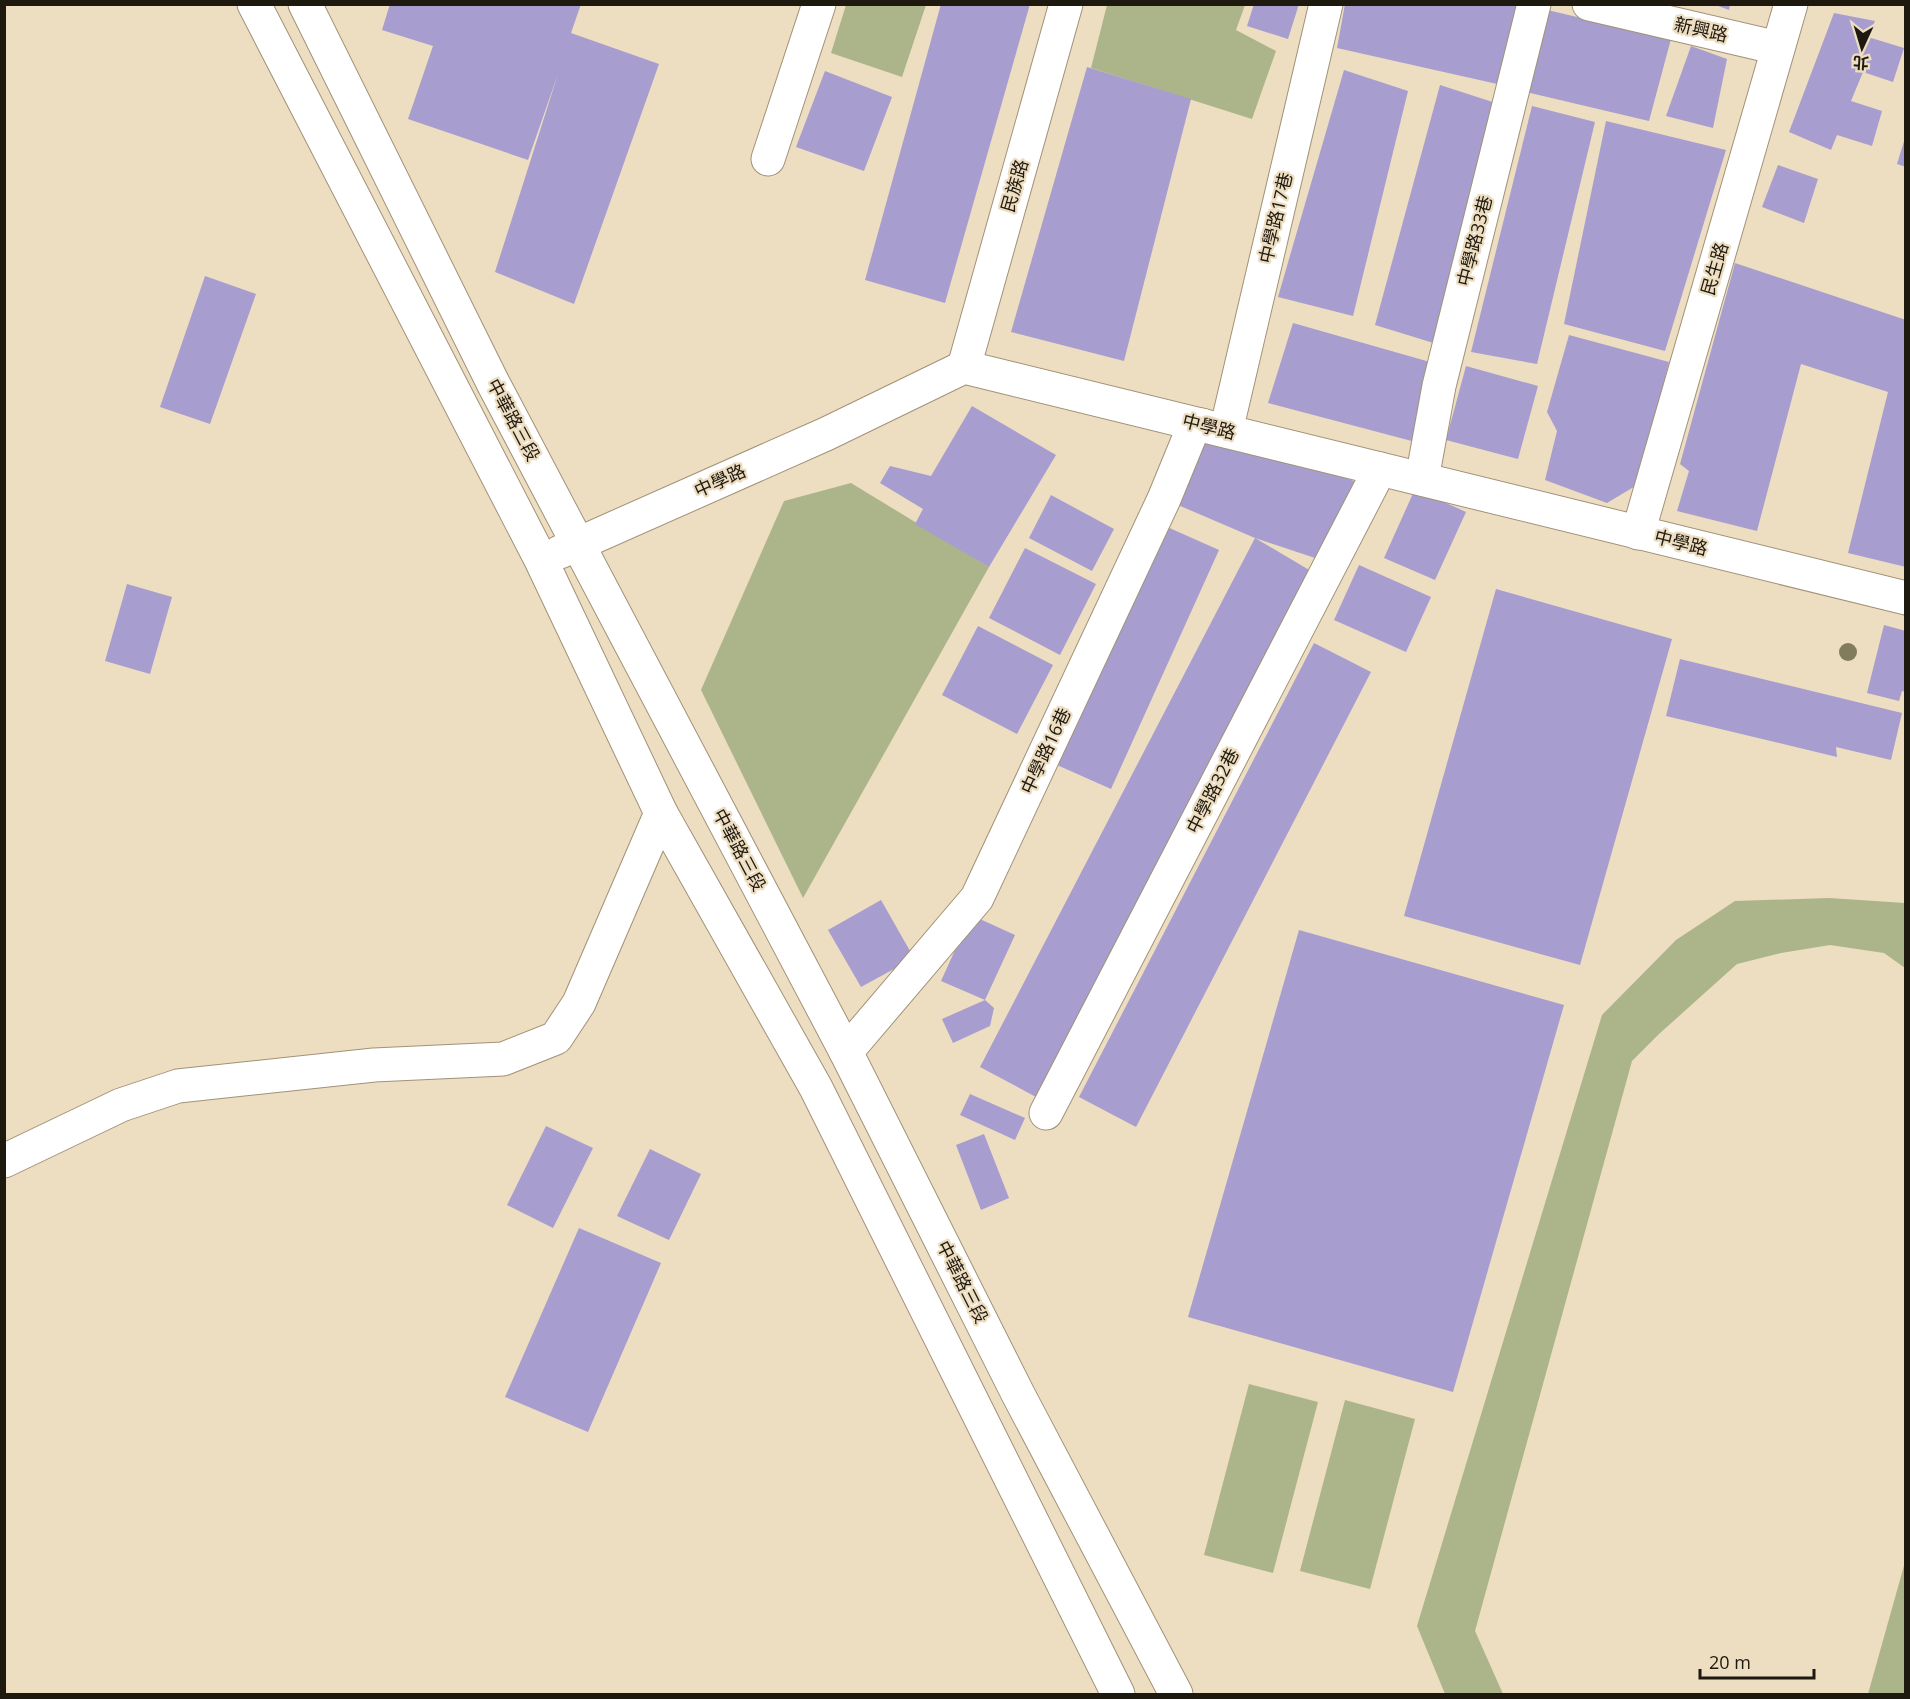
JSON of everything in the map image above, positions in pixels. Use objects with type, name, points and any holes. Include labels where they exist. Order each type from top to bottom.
[{"type":"street","points":[[254,4],[541,560],[661,813],[816,1088],[1118,1695]]},
{"type":"street","name":"中華路三段","points":[[305,4],[493,383],[846,1052],[1018,1394],[1176,1695]]},
{"type":"street","points":[[768,159],[819,4]]},
{"type":"street","name":"民族路","points":[[964,367],[1065,4]]},
{"type":"street","name":"中學路17巷","points":[[1214,428],[1326,4]]},
{"type":"street","name":"中學路33巷","points":[[1422,479],[1439,386],[1534,4]]},
{"type":"street","name":"新興路","points":[[1589,4],[1778,48]]},
{"type":"street","name":"民生路","points":[[1638,533],[1791,4]]},
{"type":"street","name":"中學路","points":[[541,560],[826,434],[964,367],[1905,598]]},
{"type":"street","name":"中學路16巷","points":[[846,1052],[977,898],[1164,500],[1194,426],[1214,428]]},
{"type":"street","name":"中學路32巷","points":[[1046,1113],[1380,469]]},
{"type":"street","points":[[4,1161],[121,1105],[178,1086],[374,1065],[504,1059],[556,1038],[579,1003],[661,813]]},
{"type":"green space","points":[[846,5],[926,5],[902,77],[831,53]]},
{"type":"green space","points":[[1107,5],[1245,5],[1236,30],[1276,51],[1252,119],[1091,68]]},
{"type":"green space","points":[[851,483],[989,567],[803,898],[701,690],[784,501]]},
{"type":"green space","points":[[1829,898],[1905,903],[1905,968],[1884,953],[1830,945],[1781,953],[1737,964],[1632,1061],[1475,1631],[1503,1694],[1445,1694],[1417,1626],[1602,1015],[1676,940],[1735,901]]},
{"type":"green space","points":[[1249,1384],[1318,1402],[1273,1573],[1204,1555]]},
{"type":"green space","points":[[1345,1400],[1415,1419],[1370,1589],[1300,1571]]},
{"type":"green space","points":[[1905,1562],[1905,1694],[1868,1694]]},
{"type":"building","points":[[390,4],[581,4],[571,33],[659,64],[574,304],[495,272],[558,74],[528,160],[408,119],[433,46],[382,30]]},
{"type":"building","points":[[941,4],[1030,4],[945,303],[865,280]]},
{"type":"building","points":[[1254,4],[1299,4],[1288,39],[1247,26]]},
{"type":"building","points":[[1345,4],[1520,4],[1506,86],[1337,48]]},
{"type":"building","points":[[1713,4],[1730,4],[1729,10]]},
{"type":"building","points":[[1543,9],[1671,39],[1649,121],[1526,92]]},
{"type":"building","points":[[1834,13],[1875,21],[1868,37],[1904,48],[1893,82],[1863,72],[1851,101],[1882,111],[1872,146],[1837,135],[1831,150],[1789,132]]},
{"type":"building","points":[[1691,46],[1727,59],[1713,128],[1666,116]]},
{"type":"building","points":[[1087,67],[1191,99],[1124,361],[1011,332]]},
{"type":"building","points":[[1344,70],[1408,91],[1353,316],[1278,297]]},
{"type":"building","points":[[825,71],[892,97],[864,171],[796,147]]},
{"type":"building","points":[[1440,85],[1502,105],[1440,345],[1375,325]]},
{"type":"building","points":[[1532,106],[1595,122],[1537,364],[1471,352]]},
{"type":"building","points":[[1606,121],[1726,150],[1665,351],[1564,324]]},
{"type":"building","points":[[1906,138],[1906,167],[1897,164]]},
{"type":"building","points":[[1778,165],[1818,179],[1804,223],[1762,207]]},
{"type":"building","points":[[1735,263],[1906,320],[1906,567],[1848,553],[1888,392],[1801,364],[1757,531],[1677,511],[1689,471],[1680,464]]},
{"type":"building","points":[[205,276],[256,294],[210,424],[160,407]]},
{"type":"building","points":[[1293,323],[1444,366],[1423,444],[1268,403]]},
{"type":"building","points":[[1569,335],[1669,362],[1637,485],[1607,503],[1545,480],[1557,431],[1547,412]]},
{"type":"building","points":[[1466,366],[1538,386],[1518,459],[1446,440]]},
{"type":"building","points":[[972,406],[1056,455],[989,567],[915,524],[923,509],[880,483],[890,466],[931,476]]},
{"type":"building","points":[[1194,426],[1354,481],[1327,562],[1255,538],[1164,499]]},
{"type":"building","points":[[1415,489],[1466,512],[1435,580],[1384,558]]},
{"type":"building","points":[[1051,495],[1114,529],[1092,571],[1029,538]]},
{"type":"building","points":[[1165,526],[1219,550],[1111,789],[1057,765]]},
{"type":"building","points":[[1255,538],[1316,574],[1036,1097],[980,1067]]},
{"type":"building","points":[[1025,548],[1096,584],[1060,655],[989,618]]},
{"type":"building","points":[[1359,565],[1431,597],[1406,652],[1334,620]]},
{"type":"building","points":[[127,584],[172,597],[150,674],[105,661]]},
{"type":"building","points":[[1496,589],[1672,639],[1580,965],[1404,916]]},
{"type":"building","points":[[1884,625],[1906,631],[1906,692],[1902,691],[1899,701],[1867,693]]},
{"type":"building","points":[[978,626],[1053,665],[1017,734],[942,695]]},
{"type":"building","points":[[1314,643],[1371,672],[1136,1127],[1079,1097]]},
{"type":"building","points":[[1680,659],[1902,713],[1891,760],[1836,747],[1837,757],[1666,716]]},
{"type":"building","points":[[881,900],[914,958],[861,987],[828,930]]},
{"type":"building","points":[[971,915],[1015,935],[985,1000],[941,981]]},
{"type":"building","points":[[1299,930],[1564,1005],[1453,1392],[1188,1317]]},
{"type":"building","points":[[985,1000],[994,1008],[990,1026],[953,1043],[942,1019]]},
{"type":"building","points":[[970,1094],[1025,1118],[1015,1140],[960,1115]]},
{"type":"building","points":[[546,1126],[593,1148],[553,1228],[507,1205]]},
{"type":"building","points":[[984,1134],[1009,1198],[981,1210],[956,1145]]},
{"type":"building","points":[[650,1149],[701,1174],[669,1240],[617,1216]]},
{"type":"building","points":[[579,1228],[661,1263],[588,1432],[505,1397]]}]
